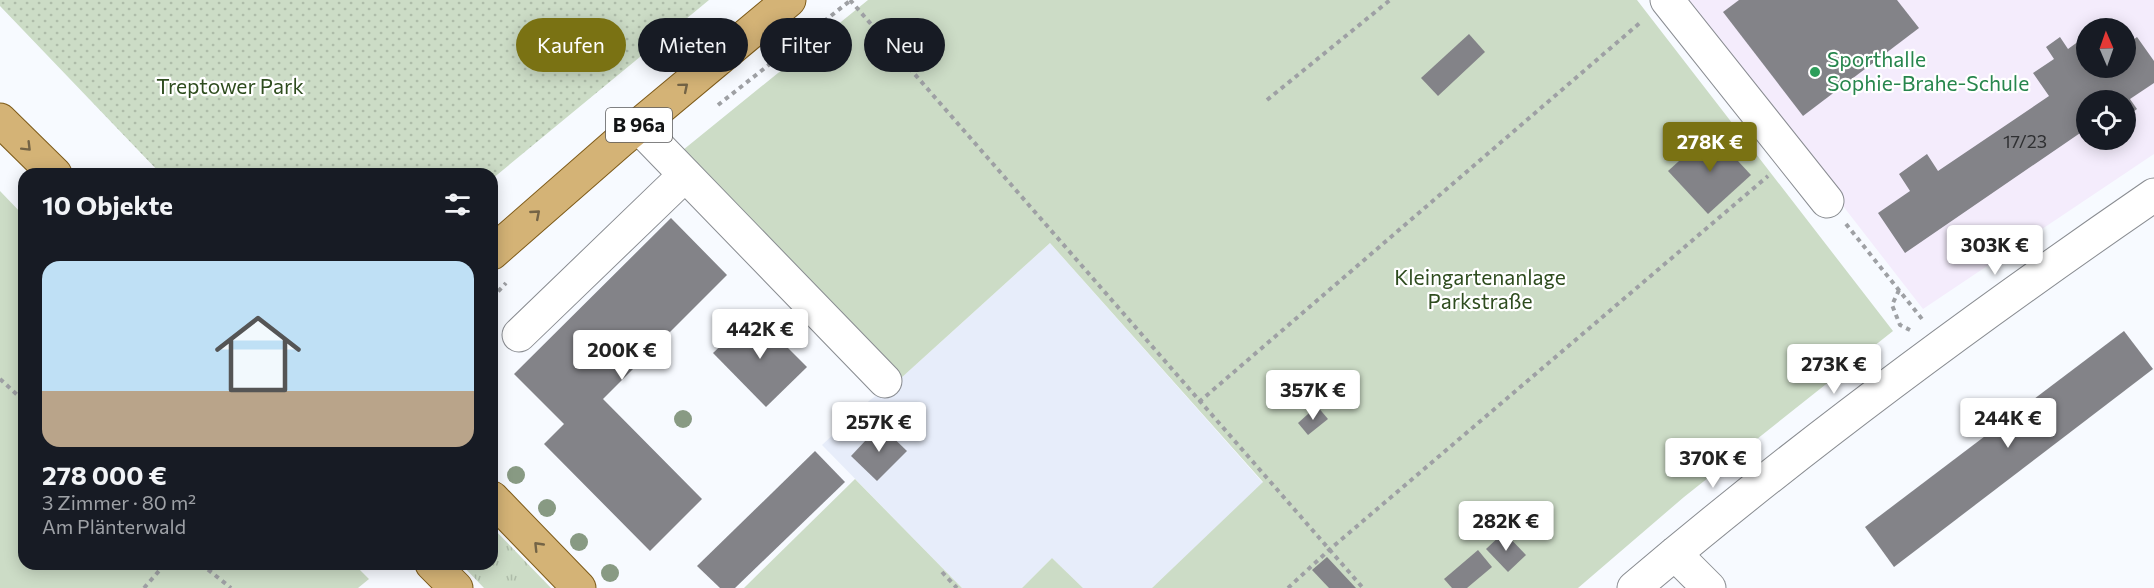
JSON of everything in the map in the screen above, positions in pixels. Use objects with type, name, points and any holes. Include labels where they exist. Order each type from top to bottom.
[{"type":"main road","name":"B 96a","points":[[498,248],[638,126],[789,0]]},
{"type":"main road","points":[[0,120],[49,168]]},
{"type":"main road","points":[[498,504],[579,588]]},
{"type":"main road","points":[[438,570],[456,588]]},
{"type":"street","points":[[1667,0],[1827,201]]},
{"type":"street","points":[[638,126],[885,381]]},
{"type":"street","points":[[519,335],[685,175]]},
{"type":"street","points":[[1634,588],[1756,486],[2076,248],[2154,195]]},
{"type":"street","points":[[1675,554],[1708,588]]},
{"type":"path","points":[[850,0],[1363,588]]},
{"type":"path","points":[[1267,100],[1390,0]]},
{"type":"path","points":[[1199,402],[1667,0]]},
{"type":"path","points":[[1288,588],[1329,550],[1791,156]]},
{"type":"path","points":[[1827,201],[1920,317]]},
{"type":"path","points":[[1899,290],[1892,305],[1900,325],[1944,345]]},
{"type":"path","points":[[0,379],[18,396]]},
{"type":"path","points":[[144,588],[160,570]]},
{"type":"path","points":[[208,570],[231,588]]},
{"type":"path","points":[[942,572],[957,588]]},
{"type":"shaded area","points":[[1683,0],[2154,0],[2154,154],[1923,309]]},
{"type":"shaded area","points":[[1050,243],[1263,483],[1152,588],[1083,588],[1052,558],[1022,588],[962,588],[822,445],[870,400],[900,379]]},
{"type":"green space","name":"Treptower Park","points":[[0,0],[709,0],[687,18],[638,18],[638,59],[626,68],[626,18],[516,18],[516,72],[622,72],[498,174],[498,168],[155,168],[0,6]]},
{"type":"green space","name":"Kleingartenanlage Parkstraße","points":[[868,0],[1637,0],[1893,331],[1684,497],[1578,588],[1152,588],[1263,482],[1050,243],[900,379],[683,150],[779,72],[852,72],[852,18],[846,18]]},
{"type":"green space","points":[[0,191],[18,210],[18,570],[360,570],[369,579],[358,588],[0,588]]},
{"type":"green space","points":[[855,479],[962,588],[744,588]]},
{"type":"green space","points":[[498,533],[551,588],[484,588],[467,570],[498,570]]},
{"type":"green space","points":[[1052,558],[1083,588],[1022,588]]},
{"type":"building","name":"Sporthalle Sophie-Brahe-Schule","points":[[1739,0],[1897,0],[1919,28],[1803,116],[1723,12]]},
{"type":"building","points":[[1469,34],[1485,52],[1438,96],[1421,78]]},
{"type":"building","points":[[2060,37],[2068,49],[2076,43],[2076,78],[2136,78],[2137,37],[2154,61],[2154,83],[2136,95],[2136,90],[2076,90],[2076,136],[1905,253],[1878,213],[1910,191],[1899,174],[1927,154],[1938,171],[2049,96],[2033,73],[2054,59],[2046,47]]},
{"type":"building","points":[[1711,132],[1751,175],[1708,214],[1668,171]]},
{"type":"building","points":[[671,218],[727,275],[603,399],[702,499],[650,551],[544,444],[564,424],[514,374]]},
{"type":"building","points":[[754,314],[807,367],[766,407],[713,353]]},
{"type":"building","points":[[2124,331],[2153,369],[1894,567],[1865,527]]},
{"type":"building","points":[[1317,406],[1328,419],[1308,435],[1298,423]]},
{"type":"building","points":[[880,425],[907,451],[877,481],[851,456]]},
{"type":"building","points":[[815,451],[845,482],[735,588],[720,588],[697,566]]},
{"type":"building","points":[[1504,532],[1526,555],[1508,572],[1486,549]]},
{"type":"building","points":[[1478,550],[1492,567],[1467,588],[1452,588],[1444,579]]},
{"type":"building","points":[[1327,557],[1356,588],[1329,588],[1312,570]]},
{"type":"place","name":"Sporthalle Sophie-Brahe-Schule","points":[[1815,72]]}]
